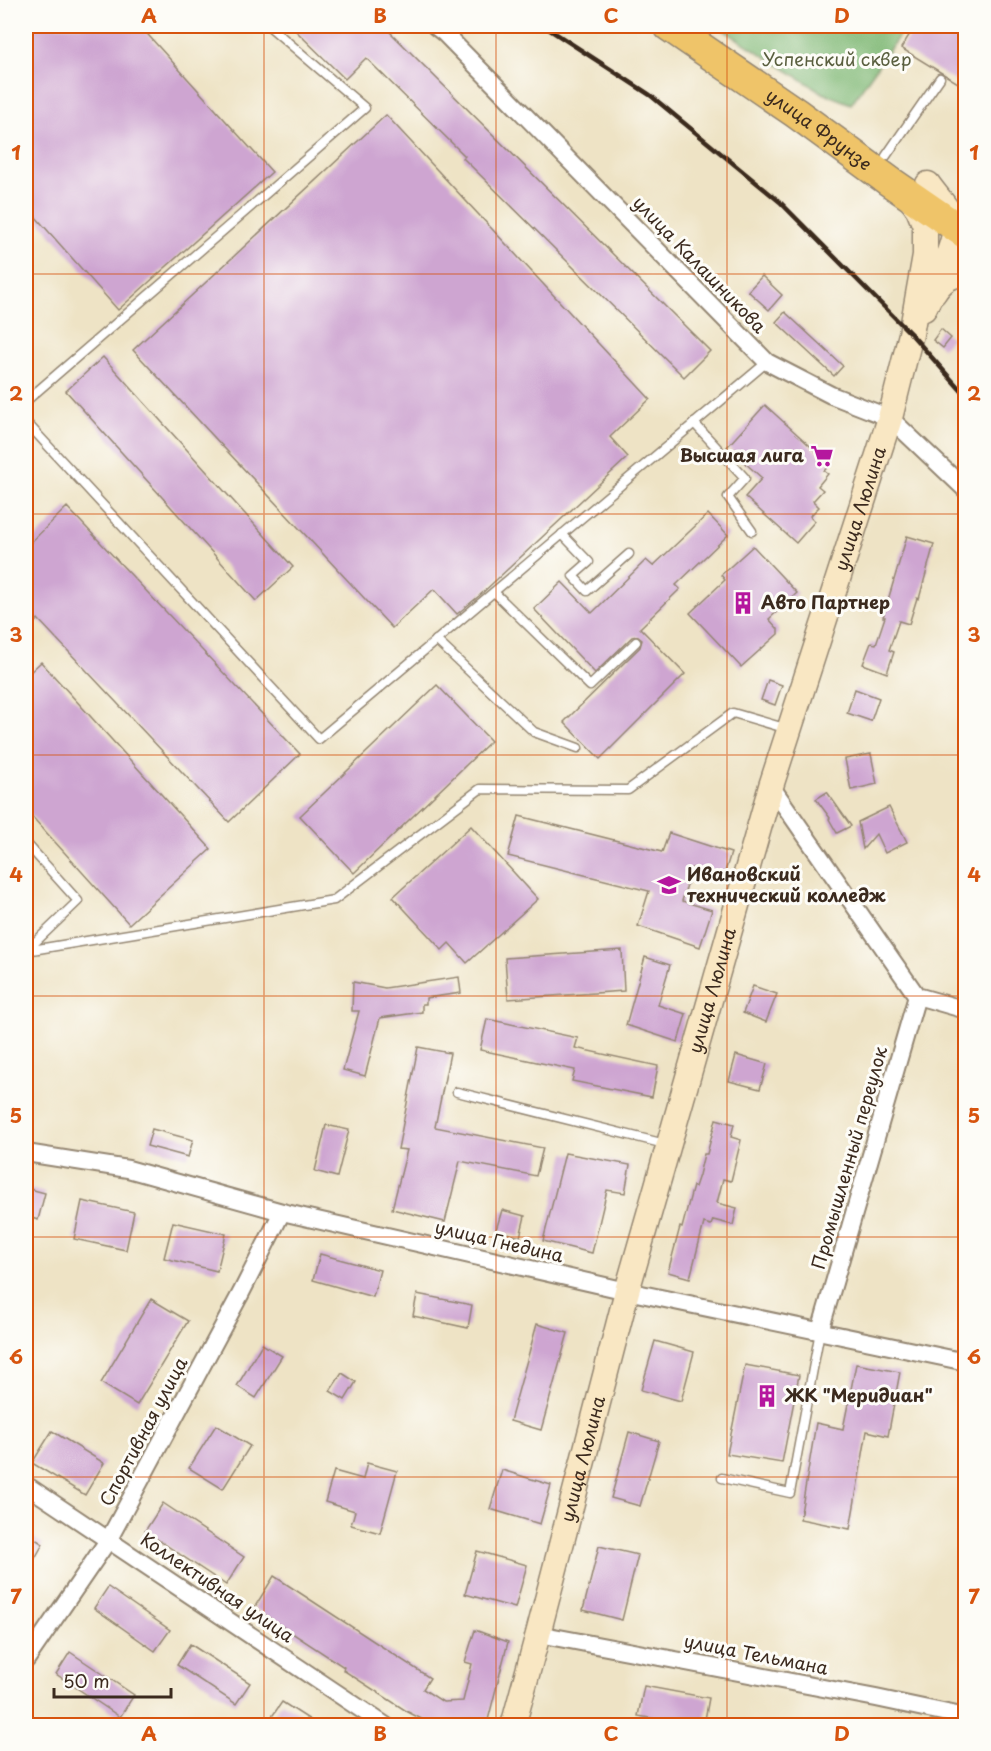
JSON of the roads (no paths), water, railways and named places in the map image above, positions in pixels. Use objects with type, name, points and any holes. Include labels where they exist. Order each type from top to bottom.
[{"type":"highway","name":"улица Фрунзе","points":[[669,26],[796,113],[917,188],[963,225]]},
{"type":"highway","name":"улица Фрунзе","points":[[694,26],[886,156],[917,188]]},
{"type":"main road","name":"улица Люлина","points":[[513,1725],[627,1291],[771,786],[890,418],[910,334],[926,245],[925,226],[918,209],[917,188]]},
{"type":"main road","points":[[926,245],[939,231],[963,225]]},
{"type":"main road","points":[[910,334],[963,225]]},
{"type":"main road","points":[[929,299],[940,284],[950,276],[966,273]]},
{"type":"street","name":"улица Калашникова","points":[[435,26],[767,362],[831,395],[890,418],[966,490]]},
{"type":"street","points":[[771,786],[917,996],[966,1010]]},
{"type":"street","name":"Промышленный переулок","points":[[820,1331],[917,996]]},
{"type":"street","name":"улица Гнедина","points":[[26,1152],[128,1169],[282,1212],[627,1291],[966,1362]]},
{"type":"street","name":"Спортивная улица","points":[[26,1660],[109,1539],[282,1212]]},
{"type":"street","name":"Коллективная улица","points":[[26,1485],[386,1725]]},
{"type":"street","name":"улица Тельмана","points":[[538,1634],[864,1695],[966,1717]]},
{"type":"lane","points":[[26,401],[364,108],[269,26]]},
{"type":"lane","points":[[886,156],[940,78]]},
{"type":"lane","points":[[26,422],[319,739],[767,362]]},
{"type":"lane","points":[[694,423],[745,478],[728,497],[752,531]]},
{"type":"lane","points":[[562,534],[589,562],[573,576],[587,591],[629,554]]},
{"type":"lane","points":[[494,592],[590,686],[636,642]]},
{"type":"lane","points":[[436,640],[534,732],[578,748]]},
{"type":"lane","points":[[26,951],[334,900],[480,789],[628,790],[733,713],[789,730]]},
{"type":"lane","points":[[26,843],[78,901],[26,951]]},
{"type":"lane","points":[[457,1092],[669,1145]]},
{"type":"lane","points":[[722,1478],[790,1492],[820,1331]]},
{"type":"railway","points":[[544,26],[650,95],[780,202],[911,334],[966,396]]},
{"type":"place","name":"Высшая лига","points":[[822,456]]},
{"type":"place","name":"Авто Партнер","points":[[743,603]]},
{"type":"place","name":"Ивановский технический колледж","points":[[669,885]]},
{"type":"place","name":"ЖК \"Меридиан\"","points":[[767,1396]]},
{"type":"park label","name":"Успенский сквер","points":[[837,60]]}]
